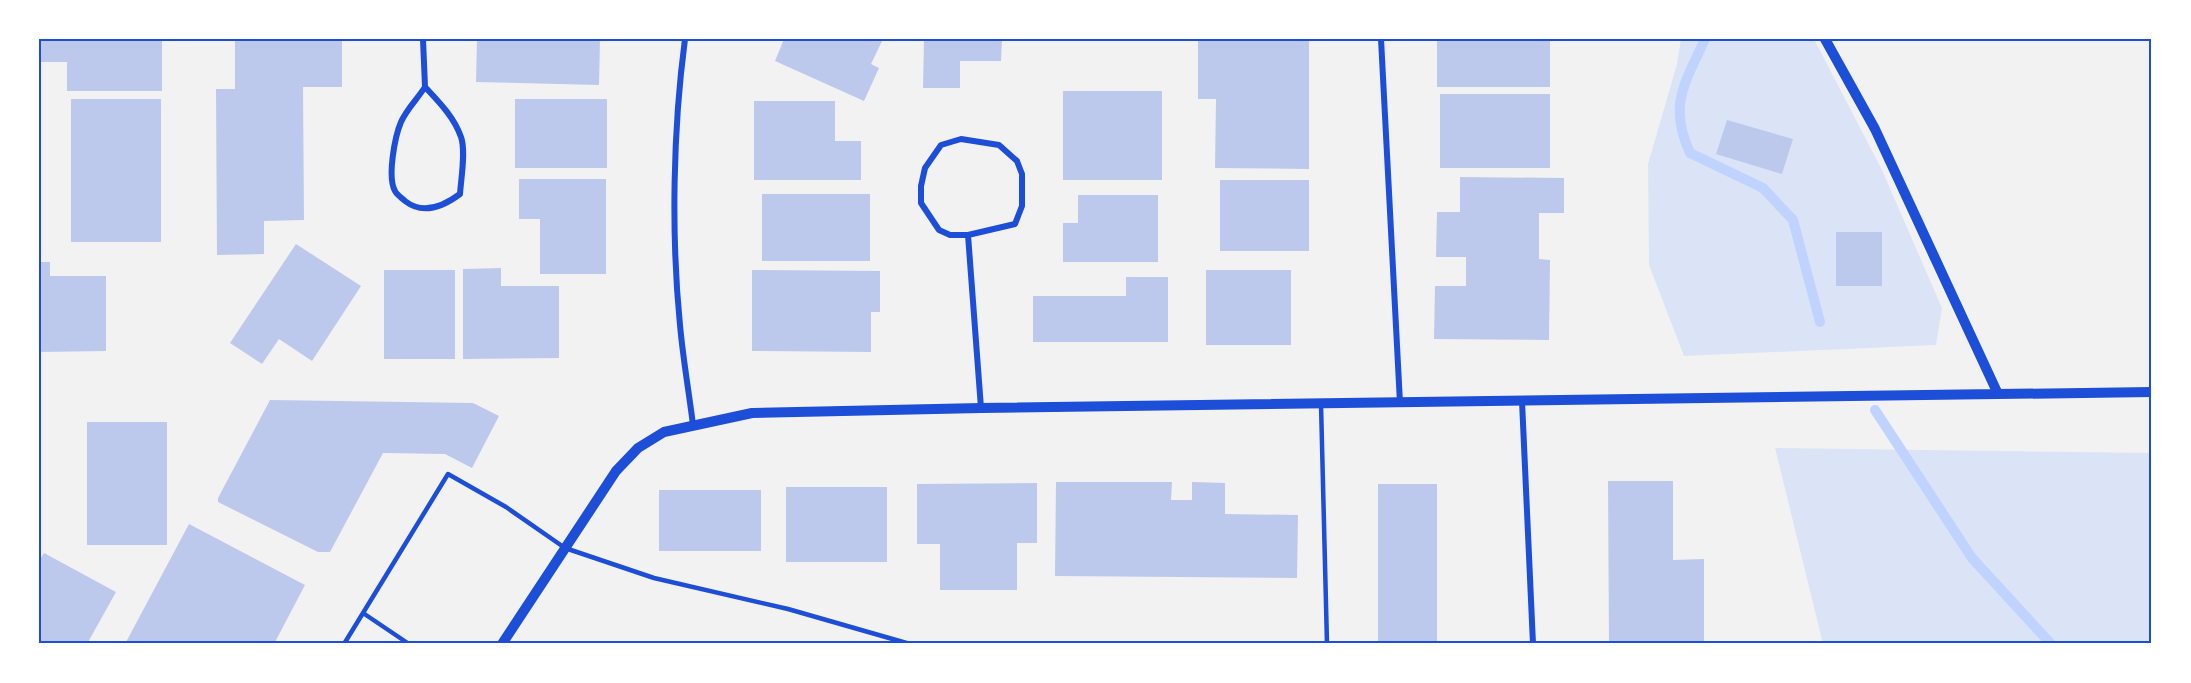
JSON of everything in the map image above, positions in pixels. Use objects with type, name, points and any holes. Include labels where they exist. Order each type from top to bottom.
[{"type":"street","points":[[423,39],[425,87],[401,121],[394,153],[392,180],[395,192],[411,206],[423,209],[447,204],[460,194],[462,162],[462,139],[449,114],[425,87]]},
{"type":"street","points":[[685,39],[678,86],[675,214],[680,324],[693,425]]},
{"type":"street","points":[[1381,39],[1400,403]]},
{"type":"street","points":[[1825,39],[1875,129],[1998,394]]},
{"type":"street","points":[[961,139],[999,145],[1017,160],[1022,174],[1022,206],[1015,224],[968,235],[950,235],[939,230],[921,203],[921,186],[925,168],[941,145],[961,139]]},
{"type":"street","points":[[968,235],[981,408]]},
{"type":"street","points":[[502,644],[616,471],[638,448],[664,432],[752,413],[2152,392]]},
{"type":"street","points":[[1522,401],[1533,644]]},
{"type":"lane","points":[[1321,404],[1327,644]]},
{"type":"lane","points":[[344,644],[448,474],[506,507],[565,548],[654,578],[788,609],[910,644]]},
{"type":"lane","points":[[363,613],[409,644]]},
{"type":"shaded area","points":[[1681,39],[1814,39],[1882,170],[1942,308],[1936,345],[1684,356],[1649,265],[1648,164],[1677,64]]},
{"type":"shaded area","points":[[1775,448],[2152,453],[2152,644],[1823,644]]},
{"type":"building","points":[[39,39],[162,39],[162,91],[67,91],[67,62],[39,62]]},
{"type":"building","points":[[235,39],[342,39],[342,87],[303,87],[304,220],[264,221],[264,254],[217,255],[216,89],[235,89]]},
{"type":"building","points":[[477,39],[600,39],[599,85],[476,82]]},
{"type":"building","points":[[784,39],[883,39],[871,64],[879,68],[864,101],[775,61]]},
{"type":"building","points":[[924,39],[1002,39],[1001,61],[960,61],[960,88],[923,88]]},
{"type":"building","points":[[1198,39],[1309,39],[1309,169],[1215,168],[1216,99],[1198,99]]},
{"type":"building","points":[[1437,39],[1550,39],[1550,87],[1437,87]]},
{"type":"building","points":[[1063,91],[1162,91],[1162,180],[1063,180]]},
{"type":"building","points":[[1440,94],[1550,94],[1550,168],[1440,168]]},
{"type":"building","points":[[71,99],[161,99],[161,242],[71,242]]},
{"type":"building","points":[[515,99],[607,99],[607,168],[515,168]]},
{"type":"building","points":[[754,101],[835,101],[835,141],[861,141],[861,180],[754,180]]},
{"type":"building","points":[[1727,120],[1793,139],[1782,174],[1716,154]]},
{"type":"building","points":[[1460,177],[1564,178],[1564,213],[1539,213],[1539,259],[1550,260],[1549,340],[1434,339],[1435,286],[1466,286],[1466,257],[1436,257],[1437,212],[1460,212]]},
{"type":"building","points":[[519,179],[606,179],[606,274],[540,274],[540,219],[519,219]]},
{"type":"building","points":[[1220,180],[1309,180],[1309,251],[1220,251]]},
{"type":"building","points":[[762,194],[870,194],[870,261],[762,261]]},
{"type":"building","points":[[1078,195],[1158,195],[1158,262],[1063,262],[1063,223],[1078,223]]},
{"type":"building","points":[[1836,232],[1882,232],[1882,286],[1836,286]]},
{"type":"building","points":[[296,244],[361,286],[312,361],[279,339],[262,364],[230,343]]},
{"type":"building","points":[[39,262],[50,262],[50,276],[106,276],[106,351],[39,352]]},
{"type":"building","points":[[501,268],[501,286],[559,286],[559,358],[463,359],[463,269]]},
{"type":"building","points":[[384,270],[455,270],[455,359],[384,359]]},
{"type":"building","points":[[752,270],[880,271],[880,312],[871,312],[871,352],[752,351]]},
{"type":"building","points":[[1206,270],[1291,270],[1291,345],[1206,345]]},
{"type":"building","points":[[1126,277],[1168,277],[1168,342],[1033,342],[1033,296],[1126,296]]},
{"type":"building","points":[[270,400],[473,403],[499,416],[472,468],[445,454],[383,453],[330,552],[318,552],[218,502],[218,498]]},
{"type":"building","points":[[87,422],[167,422],[167,545],[87,545]]},
{"type":"building","points":[[1608,481],[1673,481],[1673,560],[1704,559],[1704,644],[1609,644]]},
{"type":"building","points":[[1056,482],[1172,482],[1171,500],[1192,500],[1192,482],[1225,483],[1225,514],[1298,515],[1297,578],[1055,576]]},
{"type":"building","points":[[1037,483],[1037,543],[1017,543],[1017,590],[940,590],[940,544],[917,544],[917,484]]},
{"type":"building","points":[[1378,484],[1437,484],[1437,644],[1378,644]]},
{"type":"building","points":[[786,487],[887,487],[887,562],[786,562]]},
{"type":"building","points":[[659,490],[761,490],[761,551],[659,551]]},
{"type":"building","points":[[189,524],[305,585],[274,644],[125,644]]},
{"type":"building","points":[[44,553],[116,592],[87,644],[39,644],[39,561]]},
{"type":"waterway","points":[[1705,39],[1686,82],[1680,107],[1680,121],[1690,153],[1763,188],[1793,220],[1820,322]]},
{"type":"waterway","points":[[1875,410],[1972,558],[2051,644]]}]
